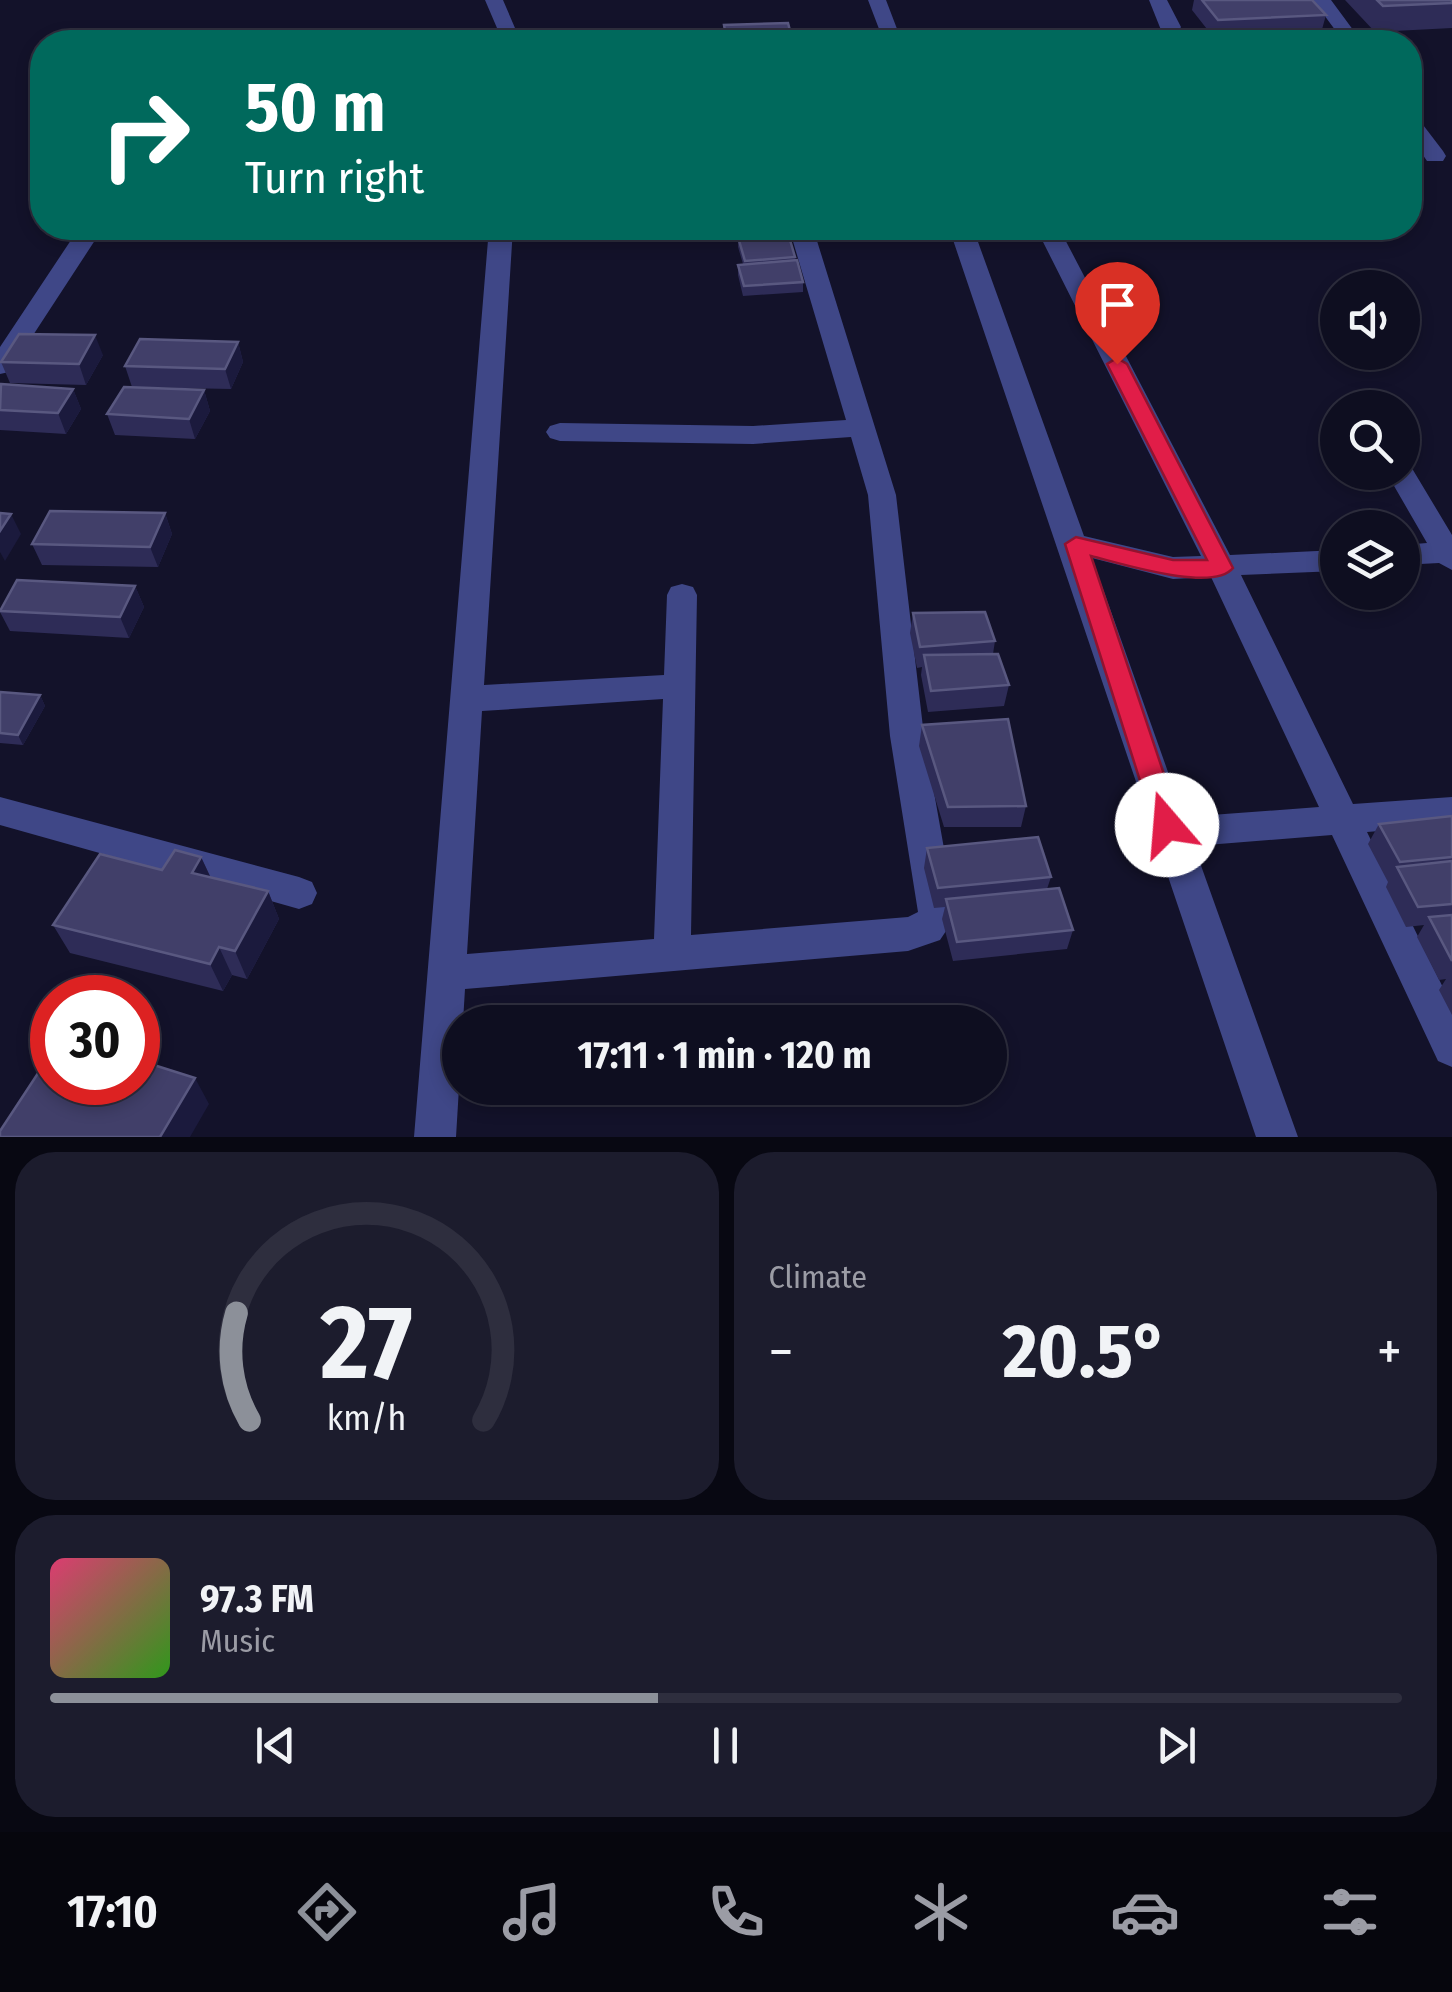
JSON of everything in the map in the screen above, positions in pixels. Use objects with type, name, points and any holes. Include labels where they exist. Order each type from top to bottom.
[{"type":"street","points":[[494,0],[507,30]]},
{"type":"street","points":[[877,0],[888,30]]},
{"type":"street","points":[[1158,0],[1172,27],[1170,30]]},
{"type":"street","points":[[1322,0],[1344,30]]},
{"type":"street","points":[[1422,133],[1444,156]]},
{"type":"street","points":[[0,366],[83,240]]},
{"type":"street","points":[[435,1137],[501,240]]},
{"type":"street","points":[[447,973],[908,934],[927,928],[938,916],[906,736],[882,495],[805,240]]},
{"type":"street","points":[[965,240],[1076,544],[1170,833],[1277,1137]]},
{"type":"street","points":[[1054,240],[1222,568],[1452,1048]]},
{"type":"street","points":[[560,432],[753,435],[862,427]]},
{"type":"street","points":[[1411,490],[1450,555]]},
{"type":"street","points":[[1076,544],[1173,568],[1320,561]]},
{"type":"street","points":[[1420,555],[1450,555]]},
{"type":"street","points":[[672,954],[682,595]]},
{"type":"street","points":[[467,699],[680,686]]},
{"type":"street","points":[[0,812],[299,894]]},
{"type":"street","points":[[1170,833],[1452,812]]},
{"type":"building","points":[[1202,0],[1312,0],[1326,15],[1218,20]]},
{"type":"building","points":[[1377,0],[1452,0],[1452,3],[1383,6]]},
{"type":"building","points":[[788,23],[790,30],[725,30],[724,25]]},
{"type":"building","points":[[739,240],[790,240],[795,257],[745,261]]},
{"type":"building","points":[[797,260],[803,282],[744,286],[738,265]]},
{"type":"building","points":[[19,334],[95,335],[79,364],[1,362]]},
{"type":"building","points":[[140,339],[238,342],[225,369],[125,366]]},
{"type":"building","points":[[1,384],[73,389],[58,413],[0,410]]},
{"type":"building","points":[[124,387],[204,390],[189,419],[107,414]]},
{"type":"building","points":[[50,511],[165,513],[150,547],[32,544]]},
{"type":"building","points":[[0,513],[11,514],[0,531]]},
{"type":"building","points":[[17,580],[135,586],[120,617],[0,611]]},
{"type":"building","points":[[985,612],[995,641],[920,647],[913,613]]},
{"type":"building","points":[[998,654],[1009,685],[931,691],[924,655]]},
{"type":"building","points":[[0,692],[40,695],[18,735],[0,733]]},
{"type":"building","points":[[1008,719],[1026,806],[948,807],[922,725]]},
{"type":"building","points":[[1452,816],[1452,857],[1400,862],[1379,824]]},
{"type":"building","points":[[1038,837],[1051,877],[938,888],[927,848]]},
{"type":"building","points":[[175,850],[201,857],[192,873],[268,891],[235,951],[219,947],[210,964],[53,925],[100,854],[162,870]]},
{"type":"building","points":[[1452,861],[1452,904],[1418,907],[1397,867]]},
{"type":"building","points":[[1059,888],[1073,930],[957,942],[946,899]]},
{"type":"building","points":[[1452,915],[1452,961],[1429,917]]},
{"type":"building","points":[[160,1067],[195,1078],[160,1137],[0,1137],[0,1131],[30,1085],[30,1105],[160,1105]]},
{"type":"route","points":[[1117,364],[1222,568],[1173,568],[1076,544],[1167,825]]}]
